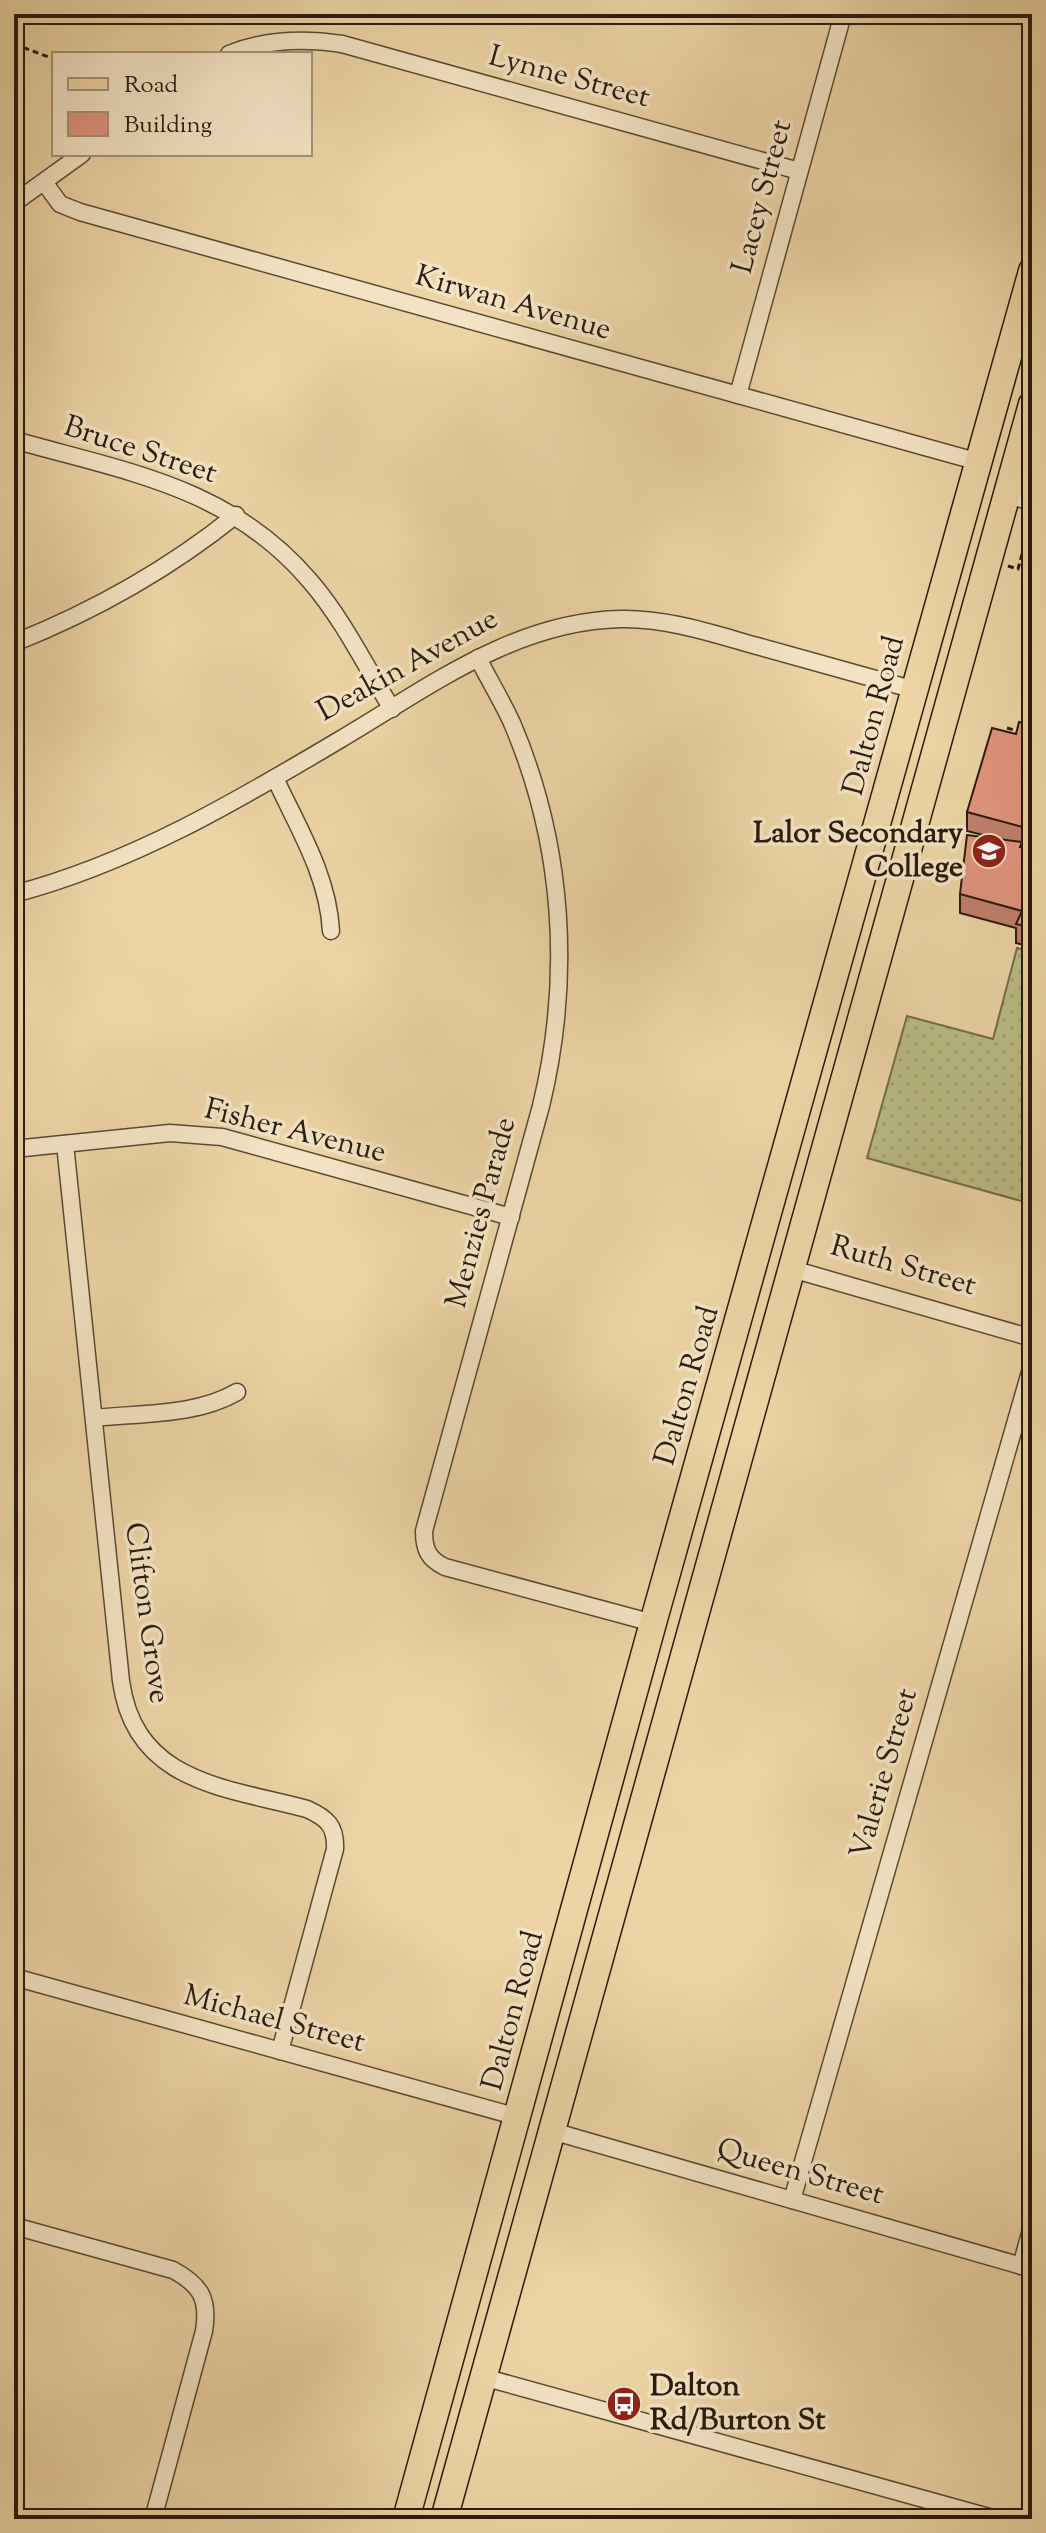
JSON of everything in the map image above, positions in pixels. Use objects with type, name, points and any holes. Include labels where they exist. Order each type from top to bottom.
[{"type":"main road","name":"Dalton Road","points":[[406,2519],[653,1623],[1032,271]]},
{"type":"main road","points":[[444,2519],[950,700],[1020,499],[1032,404]]},
{"type":"main road","name":"Deakin Avenue","points":[[915,690],[950,700]]},
{"type":"main road","name":"Ruth Street","points":[[757,1259],[792,1269]]},
{"type":"main road","points":[[449,2367],[483,2377]]},
{"type":"street","name":"Lacey Street","points":[[738,395],[843,14]]},
{"type":"street","name":"Lynne Street","points":[[235,52],[261,43],[289,40],[342,44],[799,171]]},
{"type":"street","points":[[14,203],[79,156]]},
{"type":"street","name":"Kirwan Avenue","points":[[44,182],[60,204],[80,212],[979,462]]},
{"type":"street","name":"Bruce Street","points":[[14,440],[175,486],[236,515],[267,538],[312,583],[334,613],[392,709]]},
{"type":"street","points":[[14,643],[51,628],[154,573],[202,542],[236,515]]},
{"type":"street","name":"Deakin Avenue","points":[[14,894],[137,851],[189,827],[478,658],[539,631],[587,621],[624,619],[668,623],[915,690]]},
{"type":"street","name":"Menzies Parade","points":[[478,658],[511,722],[537,797],[553,864],[559,915],[558,1011],[551,1063],[424,1531],[424,1544],[435,1562],[445,1567],[653,1623]]},
{"type":"street","points":[[275,778],[322,878],[330,904],[331,931]]},
{"type":"street","name":"Fisher Avenue","points":[[14,1149],[170,1133],[222,1137],[511,1217]]},
{"type":"street","name":"Clifton Grove","points":[[65,1144],[124,1701],[137,1729],[156,1755],[173,1769],[198,1779],[307,1809],[324,1817],[336,1837],[280,2051]]},
{"type":"street","name":"Ruth Street","points":[[792,1269],[1032,1338]]},
{"type":"street","name":"Valerie Street","points":[[792,2200],[1032,1365]]},
{"type":"street","points":[[94,1418],[200,1407],[222,1401],[237,1392]]},
{"type":"street","name":"Michael Street","points":[[14,1977],[518,2117]]},
{"type":"street","name":"Queen Street","points":[[552,2131],[1026,2267]]},
{"type":"street","points":[[14,2226],[173,2270],[185,2276],[201,2292],[206,2305],[204,2331],[153,2519]]},
{"type":"street","points":[[1026,2267],[1032,2226]]},
{"type":"street","points":[[483,2377],[996,2519]]},
{"type":"path","points":[[14,44],[52,58]]},
{"type":"path","points":[[1007,728],[1032,735]]},
{"type":"green space","points":[[1017,948],[1032,952],[1032,1204],[867,1158],[907,1016],[993,1039]]},
{"type":"building","points":[[1019,722],[1032,725],[1030,829],[967,812],[992,728],[1016,734]]},
{"type":"building","points":[[967,835],[1022,842],[1020,847],[1032,848],[1032,928],[1016,924],[1022,911],[960,894]]},
{"type":"place","name":"Lalor Secondary College","points":[[989,851]]},
{"type":"place","name":"Dalton Rd/Burton St","points":[[624,2404]]}]
